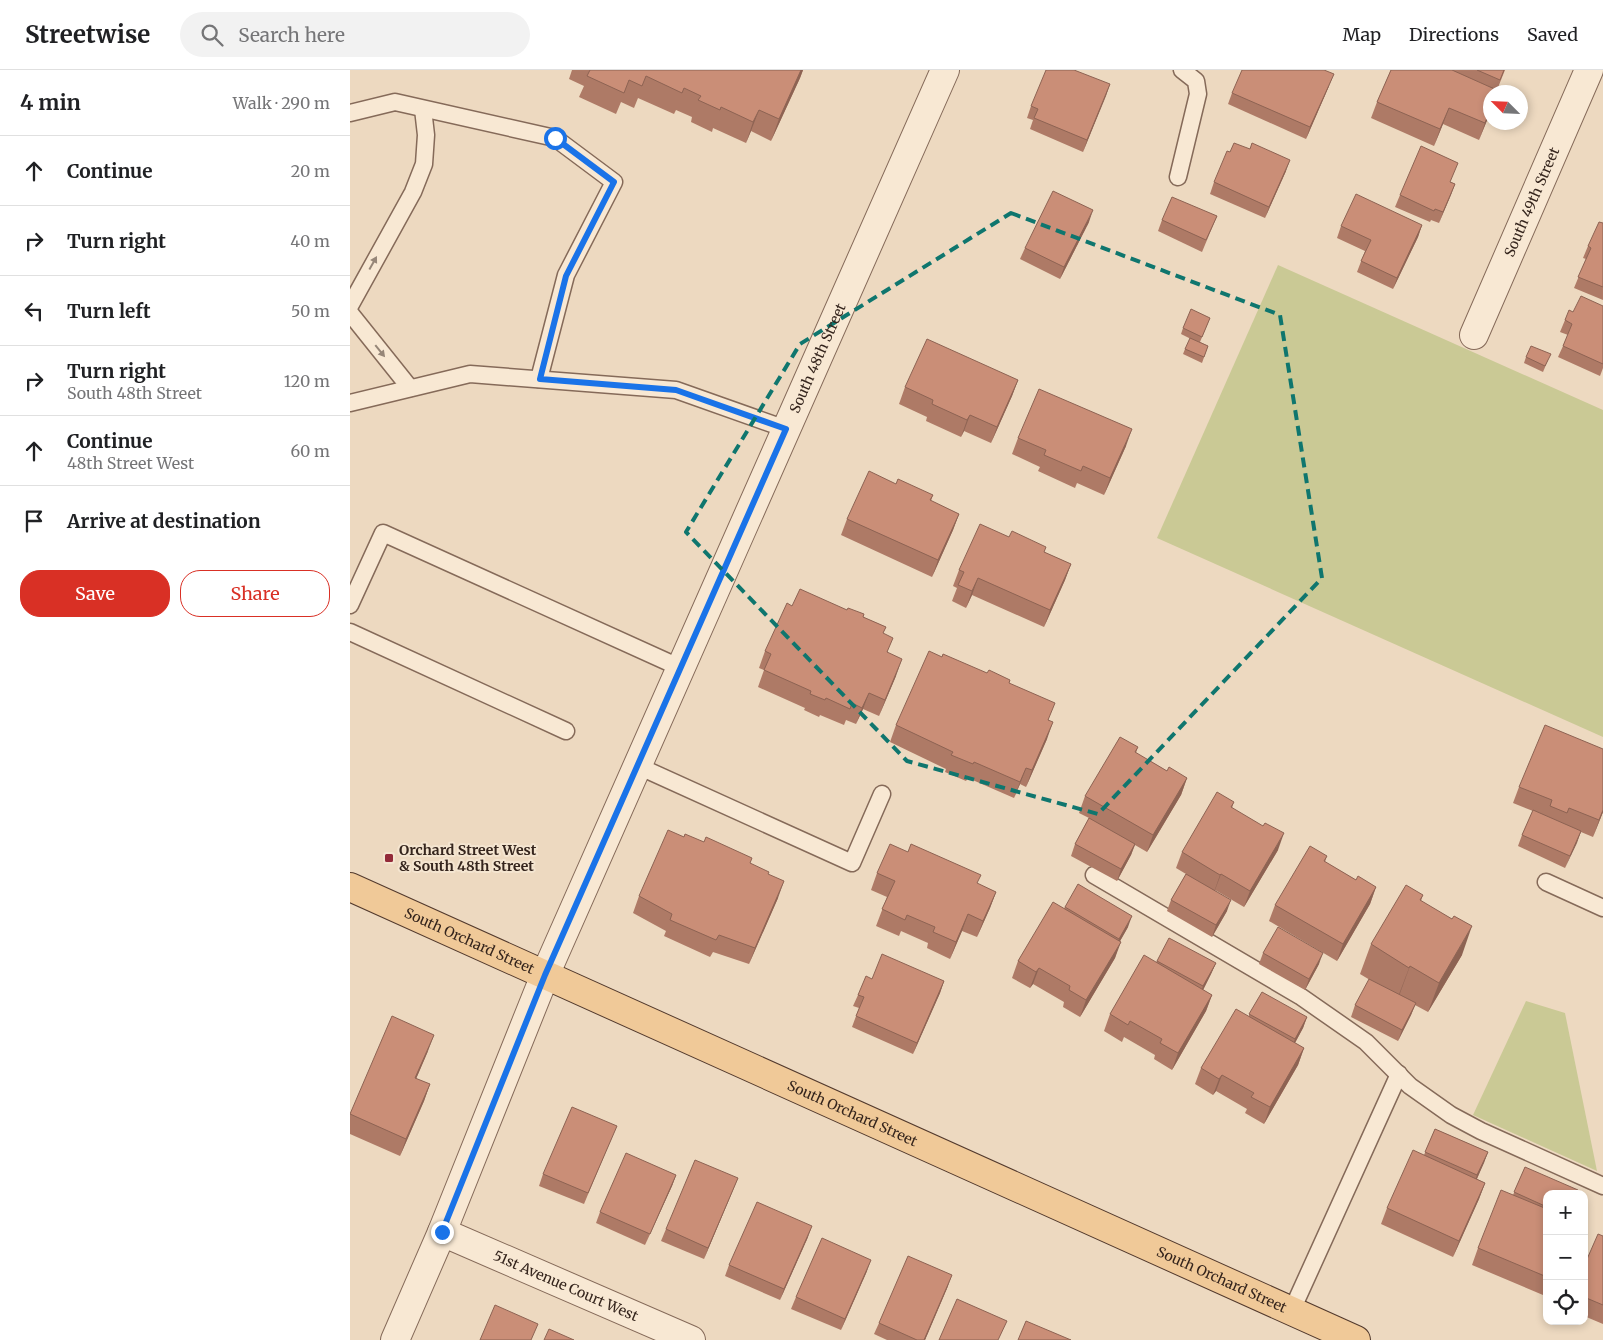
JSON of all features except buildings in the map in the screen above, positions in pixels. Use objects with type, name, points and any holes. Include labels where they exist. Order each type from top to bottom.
[{"type":"main road","name":"South Orchard Street","points":[[350,887],[1356,1340]]},
{"type":"street","name":"South 48th Street","points":[[395,1340],[442,1232],[545,975],[945,70]]},
{"type":"street","name":"South 49th Street","points":[[1474,335],[1589,70]]},
{"type":"street","name":"51st Avenue Court West","points":[[442,1232],[690,1340]]},
{"type":"lane","points":[[1178,177],[1198,94],[1196,81],[1182,70]]},
{"type":"lane","points":[[350,113],[395,102],[555,138],[614,182],[566,276],[540,379]]},
{"type":"lane","points":[[350,306],[413,192],[424,164],[426,135],[423,109]]},
{"type":"lane","points":[[350,313],[410,388]]},
{"type":"lane","points":[[350,403],[470,374],[676,390],[786,429]]},
{"type":"lane","points":[[350,605],[383,533],[681,668]]},
{"type":"lane","points":[[350,632],[566,731]]},
{"type":"lane","points":[[638,766],[852,863],[882,794]]},
{"type":"lane","points":[[1094,875],[1300,996],[1366,1042],[1410,1086],[1458,1119],[1603,1186]]},
{"type":"lane","points":[[1546,882],[1603,908]]},
{"type":"lane","points":[[1292,1310],[1399,1074]]},
{"type":"highlighted area","points":[[1011,213],[1280,315],[1322,578],[1098,814],[907,761],[686,532],[800,344]]},
{"type":"shaded area","points":[[1278,265],[1603,410],[1603,737],[1157,538]]},
{"type":"shaded area","points":[[1526,1001],[1565,1013],[1597,1171],[1473,1115]]},
{"type":"place","name":"Orchard Street West & South 48th Street","points":[[389,858]]},
{"type":"route","points":[[442,1232],[545,975],[786,429],[676,390],[540,379],[566,276],[614,182],[555,138]]}]
